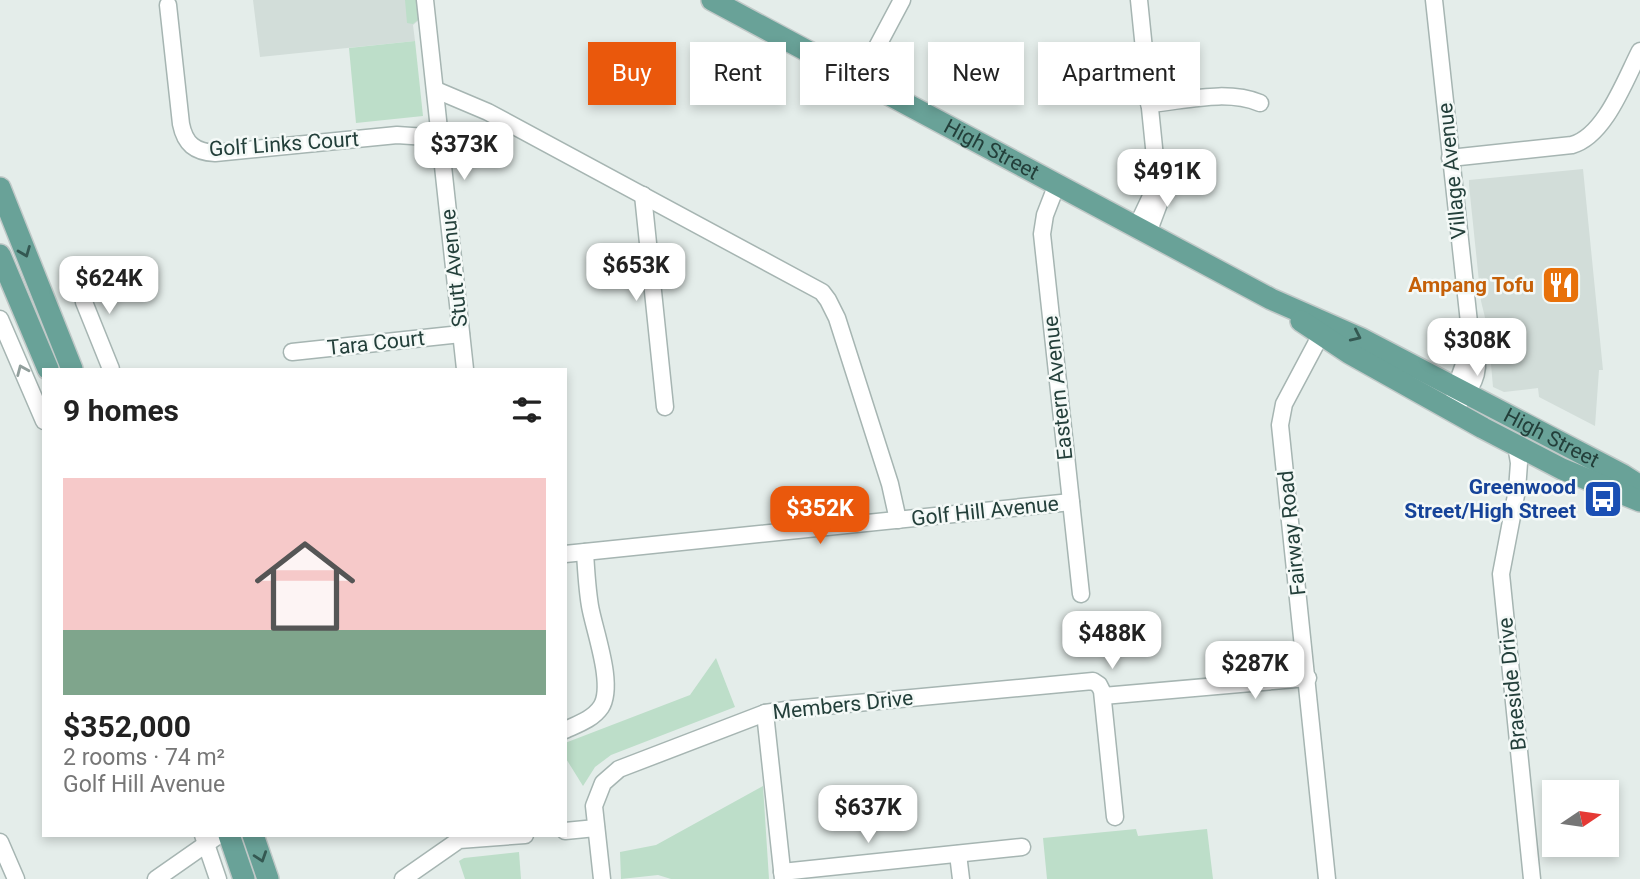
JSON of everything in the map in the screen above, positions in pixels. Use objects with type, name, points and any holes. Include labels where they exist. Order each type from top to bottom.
[{"type":"main road","name":"High Street","points":[[712,0],[800,47]]},
{"type":"main road","name":"High Street","points":[[909,105],[1271,299],[1452,411],[1552,463],[1639,494]]},
{"type":"main road","points":[[0,188],[72,368]]},
{"type":"main road","points":[[0,256],[48,368]]},
{"type":"main road","name":"High Street","points":[[1324,330],[1360,338],[1623,475],[1639,494]]},
{"type":"main road","points":[[230,837],[244,879]]},
{"type":"main road","points":[[254,837],[268,879]]},
{"type":"street","name":"Stutt Avenue","points":[[425,0],[465,368]]},
{"type":"street","points":[[880,42],[902,0]]},
{"type":"street","points":[[1139,0],[1143,42]]},
{"type":"street","name":"Village Avenue","points":[[1434,0],[1471,341],[1468,356],[1459,372],[1461,391],[1452,411]]},
{"type":"street","name":"Golf Links Court","points":[[168,5],[181,124],[185,139],[194,148],[215,153],[440,130]]},
{"type":"street","points":[[1450,158],[1572,145],[1585,141],[1601,124],[1640,51]]},
{"type":"street","points":[[436,90],[469,103],[643,195],[811,285],[828,300],[837,318],[890,484],[898,520]]},
{"type":"street","points":[[1200,99],[1230,96],[1249,98],[1260,103]]},
{"type":"street","points":[[1142,230],[1157,177],[1149,105]]},
{"type":"street","name":"Eastern Avenue","points":[[1057,184],[1045,215],[1042,234],[1080,594]]},
{"type":"street","points":[[643,195],[665,407]]},
{"type":"street","points":[[78,271],[84,302],[111,368]]},
{"type":"street","points":[[0,319],[42,417]]},
{"type":"street","name":"Fairway Road","points":[[1324,330],[1281,413],[1327,879]]},
{"type":"street","name":"Tara Court","points":[[292,352],[461,334]]},
{"type":"street","name":"Braeside Drive","points":[[1516,445],[1519,463],[1517,490],[1501,575],[1532,879]]},
{"type":"street","points":[[1517,490],[1530,471],[1552,463]]},
{"type":"street","name":"Golf Hill Avenue","points":[[567,554],[1071,502]]},
{"type":"street","points":[[567,729],[590,718],[604,701],[602,660],[590,604],[584,552]]},
{"type":"street","points":[[1115,817],[1102,696],[1308,678]]},
{"type":"street","name":"Members Drive","points":[[602,879],[594,806],[603,783],[619,769],[765,712],[1087,680],[1099,685],[1102,696]]},
{"type":"street","points":[[765,712],[782,875],[1022,847]]},
{"type":"street","points":[[567,831],[596,828]]},
{"type":"street","points":[[403,879],[459,840],[499,837]]},
{"type":"street","points":[[156,879],[209,838],[218,879]]},
{"type":"street","points":[[0,842],[16,879]]},
{"type":"street","points":[[958,854],[961,879]]},
{"type":"shaded area","points":[[253,0],[417,0],[419,20],[413,25],[415,41],[260,57]]},
{"type":"shaded area","points":[[1583,169],[1603,370],[1599,370],[1595,426],[1539,397],[1538,388],[1504,392],[1493,387],[1469,185],[1469,180]]},
{"type":"green space","points":[[405,0],[417,0],[420,18],[413,24],[407,23]]},
{"type":"green space","points":[[415,41],[423,116],[356,123],[349,48]]},
{"type":"green space","points":[[716,658],[735,707],[611,755],[595,767],[583,786],[567,760],[567,742],[690,695]]},
{"type":"green space","points":[[763,786],[769,879],[671,879],[658,875],[621,879],[620,852],[656,845]]},
{"type":"green space","points":[[1136,829],[1138,836],[1207,829],[1213,879],[1047,879],[1043,838]]},
{"type":"green space","points":[[519,852],[521,879],[465,879],[459,861],[464,858]]},
{"type":"place","name":"Ampang Tofu","points":[[1561,285]]},
{"type":"place","name":"Greenwood Street/High Street","points":[[1603,499]]}]
